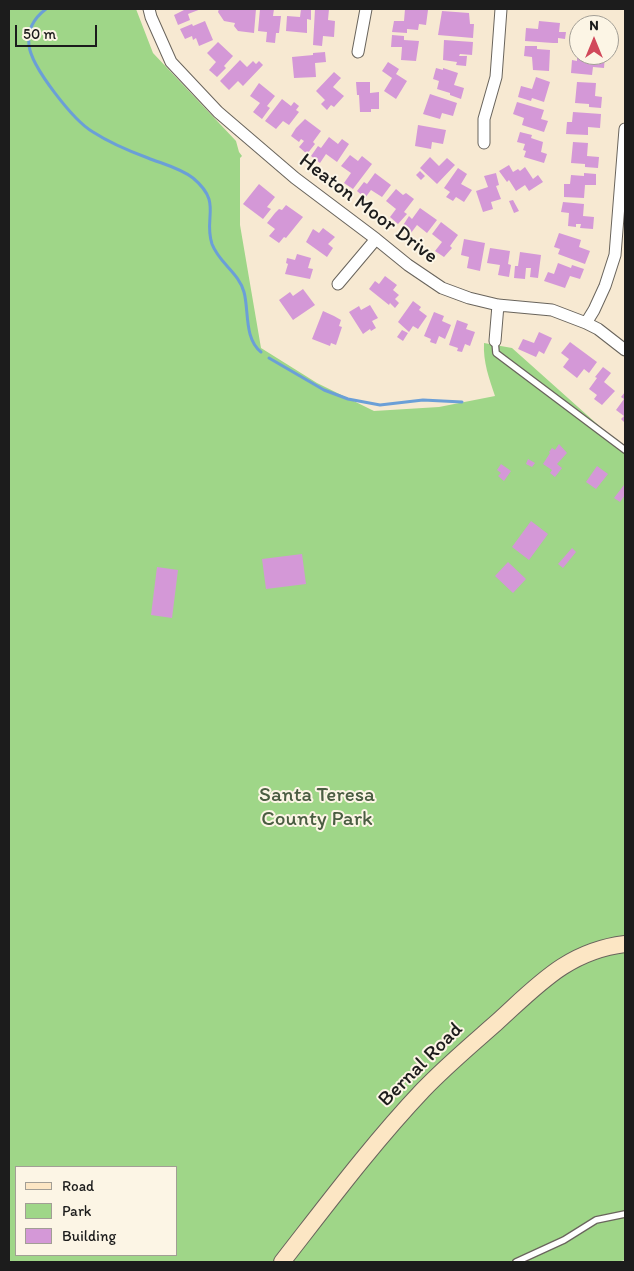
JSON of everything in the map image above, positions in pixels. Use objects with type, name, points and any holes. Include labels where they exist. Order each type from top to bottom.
[{"type":"street","name":"Heaton Moor Drive","points":[[149,9],[171,62],[218,112],[294,178],[408,265],[442,288],[469,298],[498,305],[552,310],[586,322],[625,350]]},
{"type":"street","points":[[358,52],[366,9]]},
{"type":"street","points":[[484,143],[484,119],[496,78],[501,9]]},
{"type":"street","points":[[586,322],[605,286],[615,255],[625,129]]},
{"type":"street","points":[[338,284],[376,239]]},
{"type":"street","points":[[495,341],[498,305]]},
{"type":"street","name":"Bernal Road","points":[[282,1262],[365,1154],[425,1088],[455,1059],[564,964],[597,949],[625,944]]},
{"type":"lane","points":[[495,341],[496,354],[625,450]]},
{"type":"lane","points":[[516,1262],[564,1240],[596,1220],[625,1214]]},
{"type":"green space","name":"Santa Teresa County Park","points":[[9,9],[136,9],[153,53],[236,141],[242,156],[240,158],[240,225],[261,348],[317,383],[374,411],[439,407],[495,396],[485,363],[484,343],[512,348],[625,449],[625,1260],[617,1262],[9,1262]]},
{"type":"building","points":[[183,9],[201,9],[188,14],[190,20],[178,25],[174,15]]},
{"type":"building","points":[[219,9],[256,9],[254,33],[238,31],[234,26],[235,23],[224,21],[218,12]]},
{"type":"building","points":[[260,9],[274,9],[273,16],[281,16],[279,33],[276,33],[275,43],[266,42],[267,32],[258,31]]},
{"type":"building","points":[[301,9],[311,9],[311,20],[307,19],[307,33],[286,31],[287,16],[300,17]]},
{"type":"building","points":[[315,9],[329,9],[328,20],[335,21],[334,37],[323,36],[322,46],[313,45]]},
{"type":"building","points":[[405,9],[428,10],[426,25],[419,24],[418,30],[407,29],[407,33],[392,32],[394,21],[404,21]]},
{"type":"building","points":[[442,11],[469,13],[470,24],[474,24],[473,38],[438,35]]},
{"type":"building","points":[[205,21],[213,40],[199,46],[196,38],[193,40],[192,36],[185,39],[180,29]]},
{"type":"building","points":[[539,21],[560,23],[559,32],[566,32],[565,39],[558,38],[558,43],[525,41],[526,28],[538,29]]},
{"type":"building","points":[[392,35],[404,36],[404,40],[419,41],[416,61],[401,60],[402,47],[391,47]]},
{"type":"building","points":[[444,40],[473,42],[472,55],[460,54],[459,56],[467,56],[466,66],[456,65],[457,62],[443,60]]},
{"type":"building","points":[[218,42],[233,56],[224,66],[226,68],[217,77],[209,70],[216,62],[207,53]]},
{"type":"building","points":[[525,46],[537,46],[537,49],[550,50],[549,71],[533,70],[532,57],[524,56]]},
{"type":"building","points":[[325,52],[326,62],[315,63],[316,77],[294,78],[292,57]]},
{"type":"building","points":[[240,60],[247,67],[253,61],[256,64],[259,61],[263,65],[243,86],[238,81],[229,90],[220,81]]},
{"type":"building","points":[[388,62],[399,69],[396,74],[407,81],[396,99],[384,91],[392,78],[382,71]]},
{"type":"building","points":[[572,65],[604,65],[604,68],[593,67],[592,75],[571,73]]},
{"type":"building","points":[[436,68],[443,70],[443,68],[458,73],[454,85],[464,88],[461,99],[437,89],[439,81],[433,79]]},
{"type":"building","points":[[334,72],[341,78],[333,87],[344,96],[334,107],[331,105],[327,110],[321,104],[325,100],[316,91]]},
{"type":"building","points":[[536,77],[550,82],[544,102],[532,98],[531,101],[518,97],[521,86],[532,89]]},
{"type":"building","points":[[356,82],[370,82],[370,93],[379,92],[379,109],[371,109],[371,112],[360,112]]},
{"type":"building","points":[[577,82],[596,83],[595,96],[602,97],[601,108],[589,107],[589,104],[575,103]]},
{"type":"building","points":[[259,83],[275,96],[267,106],[270,108],[262,119],[253,112],[260,103],[250,96]]},
{"type":"building","points":[[430,94],[457,103],[453,116],[442,113],[440,119],[423,114]]},
{"type":"building","points":[[282,99],[291,106],[294,102],[299,106],[296,110],[299,112],[289,125],[283,121],[276,129],[265,121]]},
{"type":"building","points":[[517,102],[544,110],[541,119],[548,121],[544,132],[522,125],[524,118],[513,114]]},
{"type":"building","points":[[573,112],[601,114],[600,128],[588,127],[588,135],[566,134],[567,122],[572,122]]},
{"type":"building","points":[[305,119],[321,131],[313,142],[315,144],[307,154],[299,147],[304,141],[301,139],[299,142],[291,136]]},
{"type":"building","points":[[418,125],[446,130],[443,144],[432,142],[431,149],[415,146]]},
{"type":"building","points":[[520,132],[532,135],[531,138],[543,142],[541,152],[547,154],[544,163],[524,157],[526,151],[523,150],[525,144],[517,142]]},
{"type":"building","points":[[329,137],[338,144],[342,139],[349,144],[337,162],[326,154],[320,163],[311,156],[318,146],[321,148]]},
{"type":"building","points":[[573,142],[588,143],[587,156],[599,157],[598,168],[585,167],[585,164],[571,163]]},
{"type":"building","points":[[350,155],[358,161],[362,156],[372,164],[353,189],[344,183],[351,173],[341,166]]},
{"type":"building","points":[[430,157],[439,166],[447,158],[455,165],[437,184],[420,168]]},
{"type":"building","points":[[509,165],[513,172],[518,169],[520,171],[525,167],[533,179],[538,175],[543,182],[529,191],[525,185],[516,191],[509,180],[507,182],[499,171]]},
{"type":"building","points":[[458,168],[467,174],[461,184],[472,190],[464,202],[456,197],[453,201],[446,197],[450,192],[444,188]]},
{"type":"building","points":[[420,171],[425,176],[421,180],[416,175]]},
{"type":"building","points":[[375,173],[391,185],[382,197],[371,190],[365,198],[357,191],[364,182],[367,184]]},
{"type":"building","points":[[496,173],[499,185],[496,186],[501,199],[491,202],[493,209],[483,212],[476,191],[488,187],[484,176]]},
{"type":"building","points":[[584,173],[596,174],[596,185],[585,185],[584,198],[564,197],[564,184],[570,184],[571,175],[584,176]]},
{"type":"building","points":[[259,184],[275,197],[267,207],[271,209],[263,219],[243,204]]},
{"type":"building","points":[[396,189],[403,195],[406,193],[414,199],[404,212],[407,214],[398,224],[390,217],[396,209],[386,201]]},
{"type":"building","points":[[513,200],[519,211],[514,213],[509,201]]},
{"type":"building","points":[[563,202],[584,204],[583,216],[594,217],[593,229],[580,228],[581,224],[576,224],[576,227],[568,226],[569,213],[561,212]]},
{"type":"building","points":[[286,205],[303,217],[286,238],[284,237],[279,243],[269,236],[275,229],[267,223],[279,209],[282,210]]},
{"type":"building","points":[[420,208],[437,220],[427,233],[417,225],[411,233],[402,227],[409,216],[412,219]]},
{"type":"building","points":[[441,222],[458,235],[450,246],[452,248],[444,257],[435,251],[442,242],[432,234]]},
{"type":"building","points":[[323,228],[335,237],[328,244],[333,248],[327,257],[306,242],[313,229],[319,233]]},
{"type":"building","points":[[559,233],[581,240],[579,247],[590,251],[585,264],[558,254],[560,249],[554,247]]},
{"type":"building","points":[[464,239],[485,243],[480,271],[467,268],[469,257],[461,255]]},
{"type":"building","points":[[490,248],[510,251],[508,264],[511,265],[509,277],[498,275],[500,265],[487,263]]},
{"type":"building","points":[[520,252],[541,255],[538,278],[530,277],[531,268],[526,268],[525,279],[514,278],[515,266],[518,266]]},
{"type":"building","points":[[297,254],[311,258],[308,268],[313,269],[310,279],[285,274],[288,264],[286,263],[287,258],[295,260]]},
{"type":"building","points":[[558,263],[571,268],[572,265],[584,269],[580,279],[570,276],[565,288],[544,281],[548,272],[554,274]]},
{"type":"building","points":[[385,276],[397,285],[393,290],[399,295],[395,299],[399,303],[395,308],[369,289],[375,281],[379,284]]},
{"type":"building","points":[[303,289],[315,305],[293,320],[279,300],[290,292],[293,296]]},
{"type":"building","points":[[413,301],[421,307],[419,310],[427,316],[418,329],[413,326],[409,332],[398,322]]},
{"type":"building","points":[[370,305],[378,318],[372,321],[376,328],[371,331],[370,329],[363,334],[349,312],[359,306],[361,310]]},
{"type":"building","points":[[323,311],[341,320],[339,326],[342,327],[336,345],[331,343],[330,346],[312,339]]},
{"type":"building","points":[[434,312],[444,316],[442,321],[451,325],[445,339],[439,336],[436,344],[430,342],[431,339],[424,336]]},
{"type":"building","points":[[457,320],[468,324],[466,329],[475,332],[470,346],[465,344],[462,352],[457,351],[458,348],[449,345]]},
{"type":"building","points":[[402,330],[408,333],[403,341],[397,337]]},
{"type":"building","points":[[539,332],[552,338],[544,354],[539,351],[536,357],[518,349],[523,339],[534,343]]},
{"type":"building","points":[[570,342],[597,362],[589,373],[584,369],[577,378],[563,367],[569,359],[561,353]]},
{"type":"building","points":[[603,367],[611,373],[604,382],[615,391],[602,405],[594,399],[597,395],[589,389]]},
{"type":"building","points":[[625,392],[625,423],[621,419],[624,416],[616,410],[624,399],[621,397]]},
{"type":"building","points":[[559,444],[567,453],[557,464],[562,468],[555,477],[550,473],[552,470],[543,464],[552,448],[555,450]]},
{"type":"building","points":[[528,459],[535,463],[532,467],[526,464]]},
{"type":"building","points":[[501,464],[511,471],[504,481],[498,476],[501,473],[497,470]]},
{"type":"building","points":[[597,466],[608,474],[596,489],[586,482]]},
{"type":"building","points":[[624,485],[625,495],[620,502],[614,498]]},
{"type":"building","points":[[531,521],[548,534],[529,560],[512,547]]},
{"type":"building","points":[[572,548],[576,552],[563,568],[558,564]]},
{"type":"building","points":[[302,554],[306,584],[266,589],[262,559]]},
{"type":"building","points":[[508,562],[526,579],[513,593],[495,576]]},
{"type":"building","points":[[157,567],[178,570],[172,618],[151,615]]},
{"type":"waterway","points":[[46,9],[32,24],[29,34],[29,45],[32,55],[45,79],[75,117],[93,132],[127,150],[183,172],[202,187],[210,203],[209,226],[212,244],[219,257],[234,273],[241,285],[244,292],[249,332],[252,340],[261,352]]},
{"type":"waterway","points":[[269,358],[324,390],[348,399],[380,405],[423,400],[462,402]]}]
